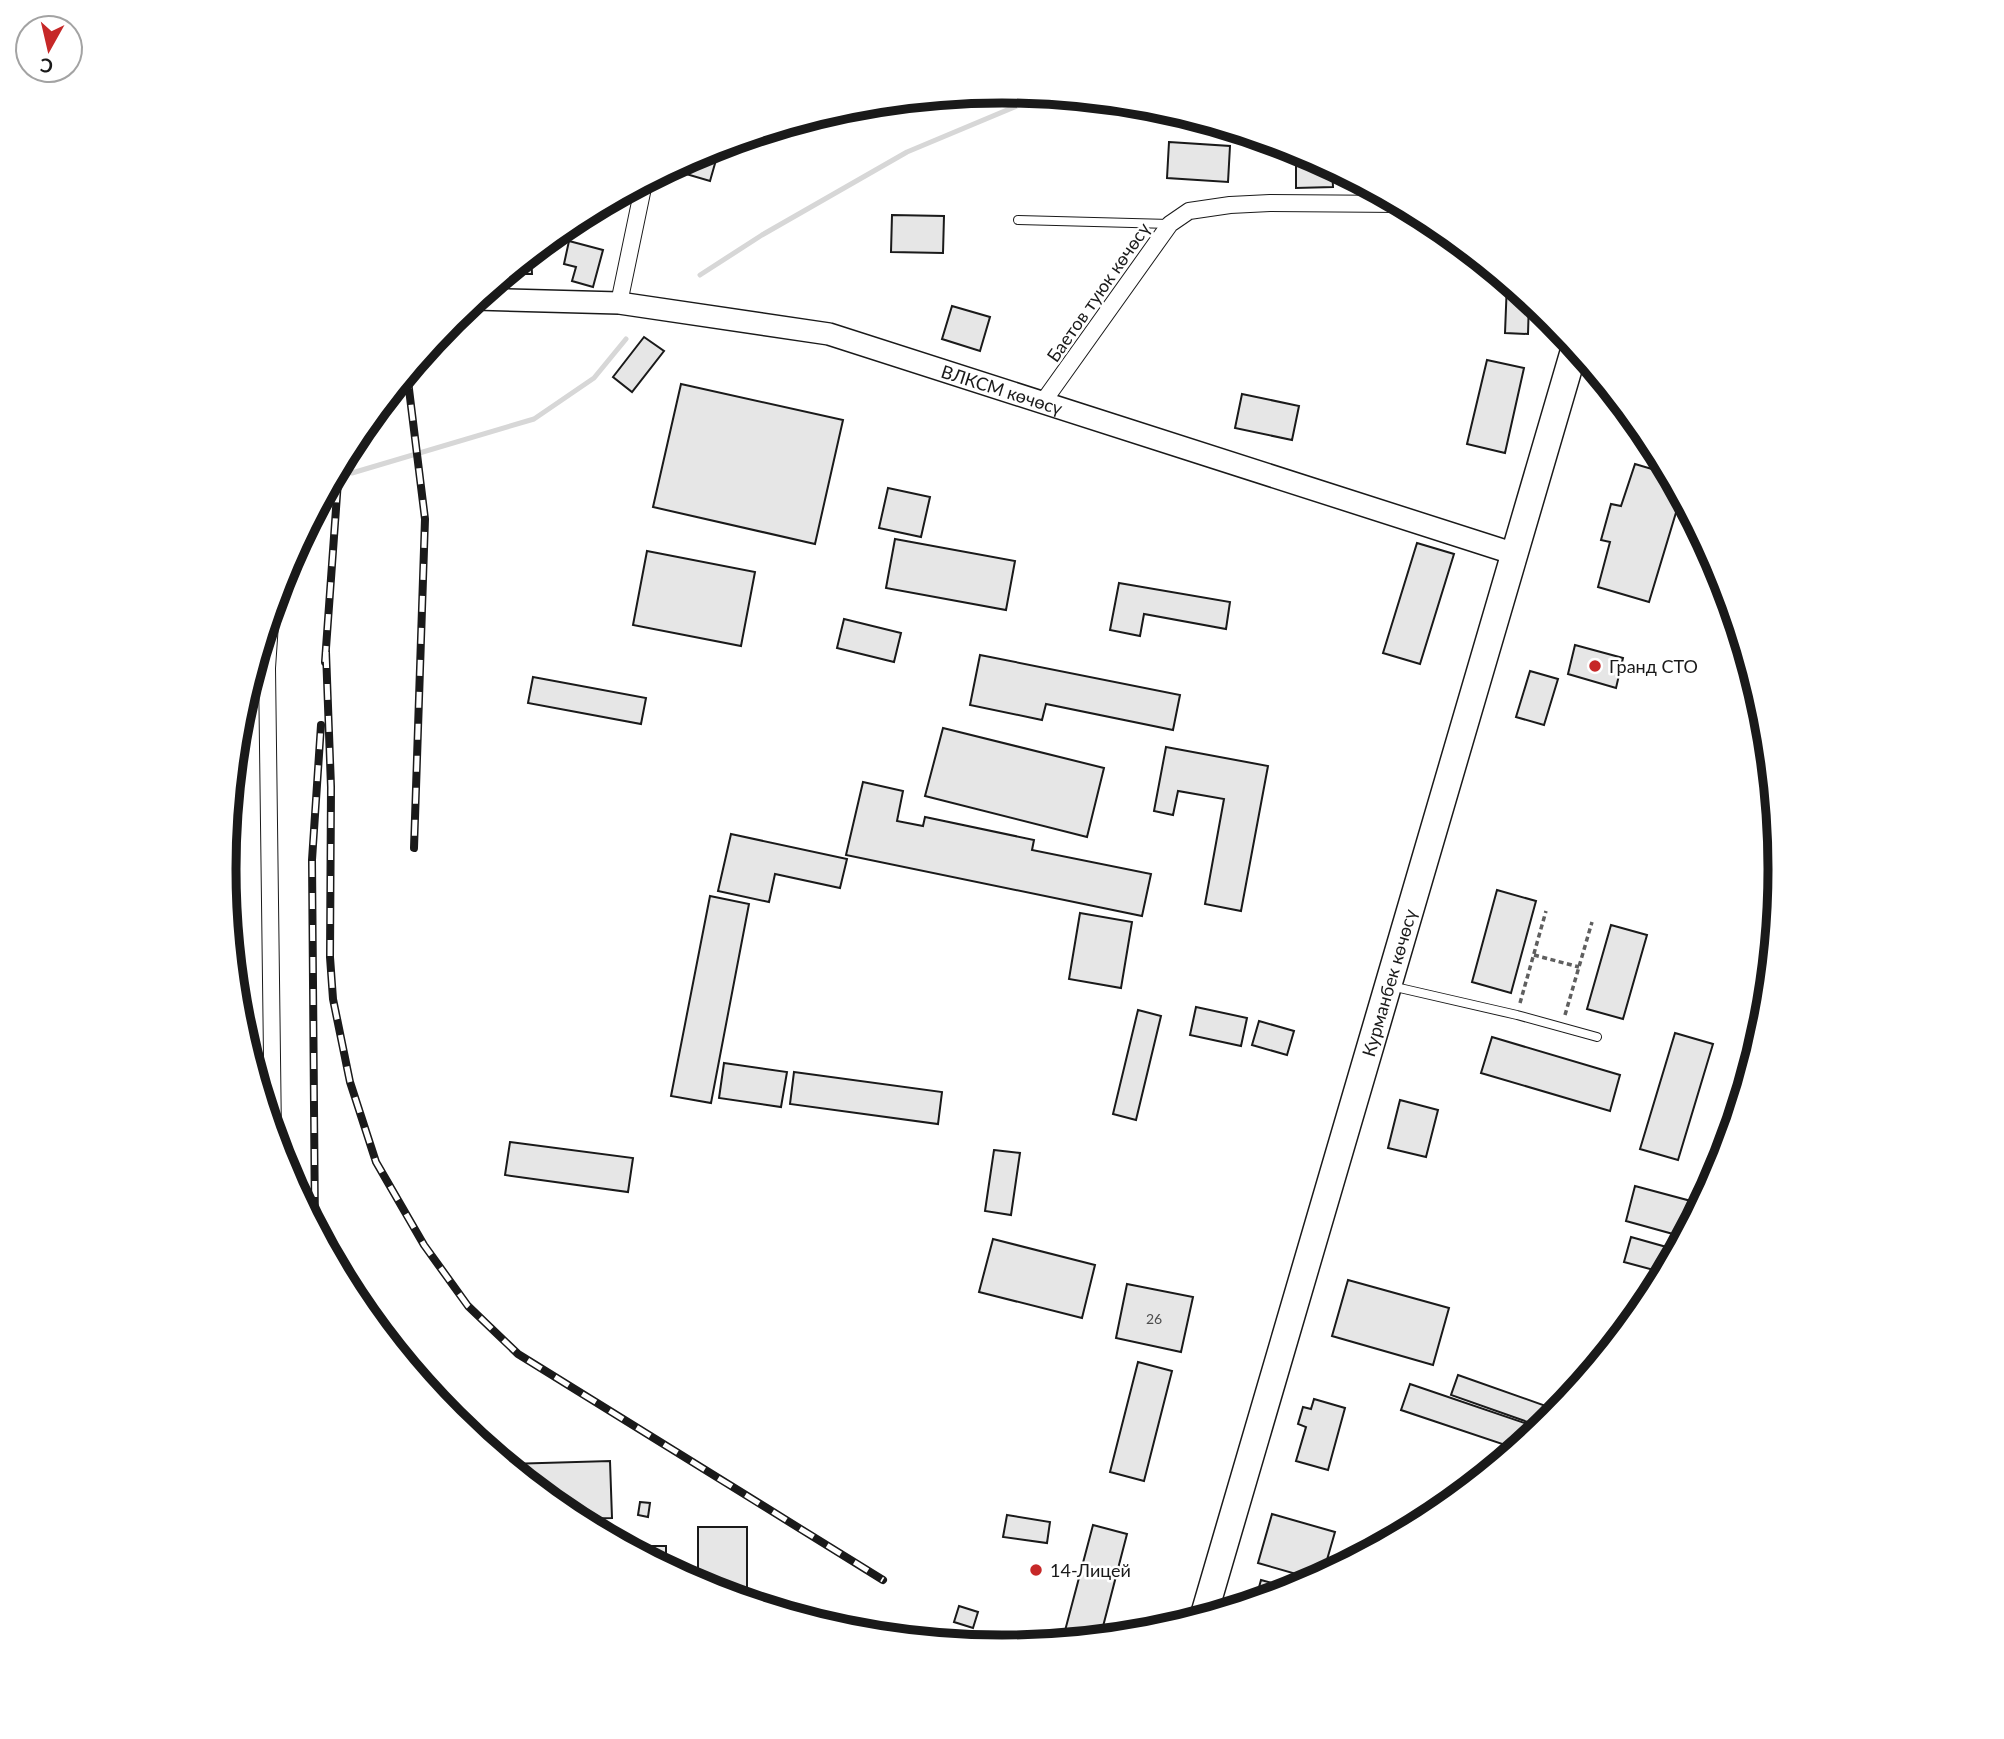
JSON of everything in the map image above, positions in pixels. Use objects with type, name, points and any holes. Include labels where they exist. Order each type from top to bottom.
[{"type":"main road","name":"Курманбек көчөсү","points":[[1206,1608],[1572,358]]},
{"type":"street","points":[[619,303],[642,194]]},
{"type":"street","name":"Баетов туюк көчөсү","points":[[1043,402],[1170,224],[1189,211],[1270,203],[1381,204]]},
{"type":"street","name":"ВЛКСМ көчөсү","points":[[490,299],[619,303],[829,334],[1515,554]]},
{"type":"street","points":[[261,674],[272,1103]]},
{"type":"lane","points":[[1018,220],[1170,224]]},
{"type":"lane","points":[[1388,985],[1597,1037]]},
{"type":"path","points":[[1517,1015],[1546,911]]},
{"type":"path","points":[[1562,1027],[1592,922]]},
{"type":"path","points":[[1534,955],[1579,967]]},
{"type":"building","points":[[1169,142],[1230,146],[1228,182],[1167,178]]},
{"type":"building","points":[[716,159],[710,181],[683,173]]},
{"type":"building","points":[[1296,163],[1333,178],[1333,187],[1296,188]]},
{"type":"building","points":[[892,215],[944,216],[943,253],[891,252]]},
{"type":"building","points":[[569,241],[603,250],[593,287],[572,281],[576,267],[564,264]]},
{"type":"building","points":[[532,266],[532,274],[521,274]]},
{"type":"building","points":[[1507,293],[1529,313],[1528,334],[1505,333]]},
{"type":"building","points":[[952,306],[990,317],[980,351],[942,339]]},
{"type":"building","points":[[644,337],[664,351],[632,392],[613,377]]},
{"type":"building","points":[[1487,360],[1524,368],[1505,453],[1467,444]]},
{"type":"building","points":[[681,384],[843,420],[815,544],[653,507]]},
{"type":"building","points":[[1242,394],[1299,406],[1292,440],[1235,428]]},
{"type":"building","points":[[1635,464],[1656,470],[1677,508],[1649,602],[1598,587],[1610,542],[1601,540],[1611,504],[1621,506]]},
{"type":"building","points":[[888,488],[930,497],[921,537],[879,528]]},
{"type":"building","points":[[895,539],[1015,561],[1006,610],[886,588]]},
{"type":"building","points":[[1417,543],[1454,554],[1420,664],[1383,653]]},
{"type":"building","points":[[647,551],[755,572],[741,646],[633,625]]},
{"type":"building","points":[[1119,583],[1230,602],[1226,629],[1144,614],[1140,636],[1110,630]]},
{"type":"building","points":[[844,619],[901,633],[894,662],[837,648]]},
{"type":"building","name":"Гранд СТО","points":[[1575,645],[1623,658],[1616,688],[1568,674]]},
{"type":"building","points":[[980,655],[1180,695],[1173,730],[1046,704],[1042,720],[970,705]]},
{"type":"building","points":[[1530,671],[1558,679],[1544,725],[1516,717]]},
{"type":"building","points":[[533,677],[646,698],[641,724],[528,703]]},
{"type":"building","points":[[943,728],[1104,768],[1087,837],[925,796]]},
{"type":"building","points":[[1166,747],[1268,766],[1241,911],[1205,904],[1224,799],[1178,791],[1173,815],[1154,811]]},
{"type":"building","points":[[863,782],[903,791],[897,821],[923,826],[925,817],[1034,840],[1032,850],[1151,874],[1142,916],[846,855]]},
{"type":"building","points":[[731,834],[847,859],[840,888],[775,874],[769,902],[718,891]]},
{"type":"building","points":[[1497,890],[1536,901],[1511,993],[1472,982]]},
{"type":"building","points":[[710,896],[749,904],[711,1103],[671,1096]]},
{"type":"building","points":[[1080,913],[1132,922],[1121,988],[1069,979]]},
{"type":"building","points":[[1611,925],[1647,935],[1623,1019],[1587,1009]]},
{"type":"building","points":[[1196,1007],[1247,1018],[1241,1046],[1190,1035]]},
{"type":"building","points":[[1138,1010],[1161,1016],[1136,1120],[1113,1114]]},
{"type":"building","points":[[1259,1021],[1294,1031],[1287,1055],[1252,1045]]},
{"type":"building","points":[[1675,1033],[1713,1044],[1678,1160],[1640,1149]]},
{"type":"building","points":[[1492,1037],[1620,1075],[1610,1111],[1481,1073]]},
{"type":"building","points":[[724,1063],[787,1072],[781,1107],[719,1098]]},
{"type":"building","points":[[794,1072],[942,1092],[938,1124],[790,1104]]},
{"type":"building","points":[[1400,1100],[1438,1110],[1426,1157],[1388,1148]]},
{"type":"building","points":[[510,1142],[633,1158],[628,1192],[505,1175]]},
{"type":"building","points":[[994,1150],[1020,1153],[1011,1215],[985,1211]]},
{"type":"building","points":[[1635,1186],[1692,1201],[1675,1235],[1626,1221]]},
{"type":"building","points":[[1631,1237],[1669,1248],[1655,1270],[1624,1262]]},
{"type":"building","points":[[993,1239],[1095,1265],[1082,1318],[979,1292]]},
{"type":"building","points":[[1348,1280],[1449,1308],[1433,1365],[1332,1336]]},
{"type":"building","points":[[1127,1284],[1193,1297],[1181,1352],[1116,1338]]},
{"type":"building","points":[[1138,1362],[1172,1371],[1144,1481],[1110,1472]]},
{"type":"building","points":[[1458,1375],[1546,1406],[1531,1423],[1451,1395]]},
{"type":"building","points":[[1410,1384],[1529,1425],[1507,1446],[1401,1410]]},
{"type":"building","points":[[1314,1399],[1345,1408],[1328,1470],[1296,1461],[1306,1427],[1298,1424],[1303,1407],[1311,1409]]},
{"type":"building","points":[[610,1461],[612,1518],[595,1518],[519,1464]]},
{"type":"building","points":[[640,1502],[650,1503],[648,1517],[638,1515]]},
{"type":"building","points":[[1272,1514],[1335,1532],[1326,1564],[1300,1575],[1258,1563]]},
{"type":"building","points":[[1007,1515],[1050,1522],[1047,1543],[1003,1537]]},
{"type":"building","points":[[1093,1525],[1127,1534],[1102,1629],[1064,1633]]},
{"type":"building","points":[[698,1527],[747,1527],[747,1592],[698,1572]]},
{"type":"building","points":[[643,1546],[666,1546],[666,1558]]},
{"type":"building","points":[[1261,1580],[1276,1584],[1258,1591]]},
{"type":"building","points":[[959,1606],[978,1612],[973,1628],[954,1622]]},
{"type":"waterway","points":[[700,275],[762,235],[907,152],[1022,104]]},
{"type":"waterway","points":[[352,473],[534,419],[594,378],[626,339]]},
{"type":"railway","points":[[409,385],[425,519],[414,848]]},
{"type":"railway","points":[[325,662],[338,487]]},
{"type":"railway","points":[[326,652],[331,787],[330,957],[333,999],[350,1082],[376,1162],[424,1245],[468,1306],[518,1354],[883,1580]]},
{"type":"railway","points":[[315,1208],[312,860],[321,725]]},
{"type":"place","name":"Гранд СТО","points":[[1595,666]]},
{"type":"place","name":"14-Лицей","points":[[1036,1570]]}]
